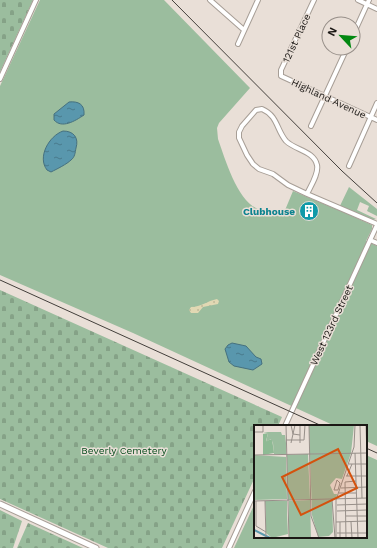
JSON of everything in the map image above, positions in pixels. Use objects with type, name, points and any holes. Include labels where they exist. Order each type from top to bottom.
[{"type":"main road","points":[[0,504],[96,548]]},
{"type":"street","points":[[0,79],[36,0]]},
{"type":"street","points":[[210,0],[244,30]]},
{"type":"street","points":[[238,44],[258,0]]},
{"type":"street","name":"121st Place","points":[[281,76],[281,70],[314,0]]},
{"type":"street","points":[[358,0],[368,2],[377,9]]},
{"type":"street","points":[[361,17],[368,2]]},
{"type":"street","points":[[311,126],[343,56]]},
{"type":"street","name":"Highland Avenue","points":[[281,76],[377,120]]},
{"type":"street","points":[[349,166],[377,103]]},
{"type":"street","points":[[307,194],[318,170],[316,161],[309,154],[287,142],[281,134],[272,115],[262,109],[256,110],[242,126],[239,132],[239,138],[250,160],[259,169],[273,174],[288,186],[377,224]]},
{"type":"street","name":"West 123rd Street","points":[[285,425],[377,224]]},
{"type":"street","points":[[371,239],[377,240]]},
{"type":"street","points":[[371,239],[377,244]]},
{"type":"street","points":[[229,548],[254,493]]},
{"type":"green space","points":[[0,0],[33,0],[0,72]]},
{"type":"green space","points":[[40,0],[164,0],[250,88],[219,123],[217,128],[218,139],[232,178],[249,203],[262,211],[283,215],[293,191],[338,210],[349,187],[377,209],[377,216],[367,211],[369,206],[360,202],[357,210],[376,219],[372,220],[354,212],[352,216],[372,225],[372,229],[366,241],[377,246],[377,446],[367,441],[367,425],[333,425],[133,333],[0,275],[0,86]]},
{"type":"green space","name":"Beverly Cemetery","points":[[0,290],[282,417],[278,425],[254,425],[254,479],[222,548],[108,548],[0,499]]},
{"type":"green space","points":[[367,455],[377,460],[377,548],[234,548],[254,505],[254,538],[367,538]]},
{"type":"green space","points":[[0,510],[22,521],[13,548],[0,548]]},
{"type":"green space","points":[[28,523],[83,548],[17,548]]},
{"type":"sand","points":[[217,299],[219,301],[218,304],[203,307],[198,313],[191,313],[189,310],[191,307]]},
{"type":"water","points":[[69,102],[80,104],[83,108],[84,115],[69,123],[57,123],[54,120],[54,114]]},
{"type":"water","points":[[63,131],[70,132],[76,138],[77,144],[75,155],[69,162],[51,172],[47,170],[44,165],[44,153],[53,137]]},
{"type":"water","points":[[232,343],[246,346],[256,357],[261,359],[262,364],[253,370],[234,366],[229,362],[225,349]]},
{"type":"railway","points":[[172,0],[342,171],[377,203]]},
{"type":"railway","points":[[0,280],[320,425]]},
{"type":"railway","points":[[367,448],[377,453]]},
{"type":"place","name":"Clubhouse","points":[[309,211]]}]
